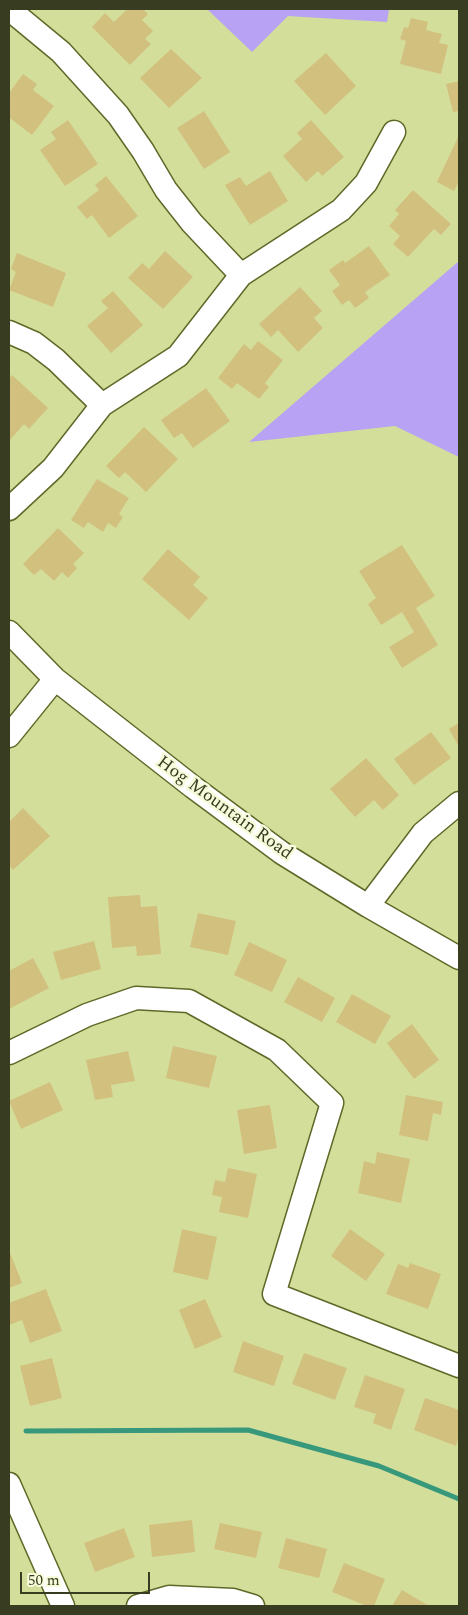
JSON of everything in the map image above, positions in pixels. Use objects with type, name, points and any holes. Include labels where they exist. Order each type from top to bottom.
[{"type":"street","points":[[9,9],[61,52],[118,115],[143,151],[166,190],[192,223],[241,275]]},
{"type":"street","points":[[9,509],[52,468],[102,405],[178,356],[241,275],[340,210],[366,183],[394,132]]},
{"type":"street","points":[[9,332],[34,343],[56,360],[102,405]]},
{"type":"street","name":"Hog Mountain Road","points":[[9,632],[55,679],[178,776],[282,853],[368,906],[459,958]]},
{"type":"street","points":[[9,736],[55,679]]},
{"type":"street","points":[[368,906],[423,833],[459,804]]},
{"type":"street","points":[[9,1052],[87,1015],[136,998],[188,1001],[277,1050],[332,1103],[274,1294],[459,1366]]},
{"type":"street","points":[[9,1484],[63,1606]]},
{"type":"street","points":[[138,1606],[169,1597],[234,1600],[253,1606]]},
{"type":"shaded area","points":[[207,9],[389,9],[387,22],[288,16],[252,52]]},
{"type":"shaded area","points":[[459,261],[459,457],[395,426],[249,442]]},
{"type":"building","points":[[127,9],[143,9],[148,14],[142,20],[153,31],[145,39],[151,44],[130,65],[92,27],[105,13],[114,22]]},
{"type":"building","points":[[411,18],[428,22],[426,30],[442,34],[439,43],[448,45],[441,74],[400,64],[406,41],[400,39],[404,27],[408,28]]},
{"type":"building","points":[[171,49],[202,78],[169,108],[140,78]]},
{"type":"building","points":[[326,53],[356,86],[325,115],[294,81]]},
{"type":"building","points":[[23,74],[37,84],[33,90],[54,106],[32,135],[10,118],[9,120],[9,93]]},
{"type":"building","points":[[459,81],[459,111],[453,112],[446,84]]},
{"type":"building","points":[[204,111],[230,152],[204,169],[177,128]]},
{"type":"building","points":[[68,120],[98,164],[65,186],[40,150],[56,139],[51,132]]},
{"type":"building","points":[[311,120],[344,157],[322,176],[318,171],[306,182],[283,156],[302,139],[297,133]]},
{"type":"building","points":[[459,135],[459,183],[454,191],[437,182]]},
{"type":"building","points":[[270,171],[288,201],[250,225],[225,185],[240,177],[246,186]]},
{"type":"building","points":[[106,176],[138,216],[109,238],[92,215],[87,219],[77,207],[99,190],[95,185]]},
{"type":"building","points":[[413,190],[451,224],[441,235],[434,229],[408,257],[393,244],[400,236],[389,226],[399,214],[395,210]]},
{"type":"building","points":[[369,246],[390,275],[365,292],[369,298],[355,308],[349,300],[342,305],[332,291],[340,285],[329,270],[343,260],[345,263]]},
{"type":"building","points":[[165,251],[193,277],[163,309],[128,278],[142,263],[149,269]]},
{"type":"building","points":[[17,253],[66,273],[53,307],[9,290],[16,272],[11,269]]},
{"type":"building","points":[[300,287],[322,311],[314,318],[323,328],[298,352],[278,330],[271,337],[259,324]]},
{"type":"building","points":[[113,291],[143,325],[111,353],[87,326],[108,308],[101,301]]},
{"type":"building","points":[[258,341],[283,360],[265,383],[269,387],[259,399],[237,383],[232,389],[218,378],[244,344],[251,350]]},
{"type":"building","points":[[12,375],[48,408],[29,429],[24,424],[9,441],[9,379]]},
{"type":"building","points":[[206,388],[230,421],[193,448],[182,433],[174,438],[161,420]]},
{"type":"building","points":[[144,427],[178,459],[146,492],[125,472],[119,478],[106,466]]},
{"type":"building","points":[[97,479],[129,498],[119,514],[123,517],[116,528],[108,523],[103,532],[88,522],[84,528],[71,520]]},
{"type":"building","points":[[58,528],[84,553],[73,564],[77,568],[68,578],[62,572],[54,581],[41,569],[34,575],[23,564]]},
{"type":"building","points":[[402,545],[435,596],[416,608],[438,645],[402,668],[389,647],[414,632],[402,612],[381,625],[368,604],[376,598],[359,571]]},
{"type":"building","points":[[168,549],[200,577],[193,585],[208,598],[189,620],[142,579]]},
{"type":"building","points":[[459,723],[459,747],[449,729]]},
{"type":"building","points":[[431,732],[451,758],[414,785],[394,759]]},
{"type":"building","points":[[366,758],[399,795],[383,810],[374,800],[355,817],[330,789]]},
{"type":"building","points":[[23,808],[50,836],[13,870],[9,865],[9,822]]},
{"type":"building","points":[[140,895],[141,907],[157,906],[161,954],[137,956],[136,946],[112,948],[108,897]]},
{"type":"building","points":[[198,913],[236,921],[228,955],[190,947]]},
{"type":"building","points":[[94,941],[101,969],[61,980],[53,952]]},
{"type":"building","points":[[249,942],[287,960],[272,992],[234,975]]},
{"type":"building","points":[[33,958],[49,988],[9,1009],[9,971]]},
{"type":"building","points":[[298,977],[335,998],[322,1022],[284,1002]]},
{"type":"building","points":[[352,994],[391,1016],[375,1044],[336,1022]]},
{"type":"building","points":[[412,1024],[439,1060],[414,1079],[387,1043]]},
{"type":"building","points":[[173,1046],[217,1056],[209,1088],[166,1078]]},
{"type":"building","points":[[128,1051],[135,1081],[111,1085],[113,1097],[95,1100],[86,1060]]},
{"type":"building","points":[[50,1082],[63,1110],[21,1129],[9,1101]]},
{"type":"building","points":[[406,1095],[443,1102],[441,1115],[433,1113],[428,1141],[399,1135]]},
{"type":"building","points":[[270,1105],[277,1148],[244,1154],[237,1110]]},
{"type":"building","points":[[377,1152],[410,1159],[401,1203],[358,1193],[364,1161],[375,1164]]},
{"type":"building","points":[[228,1168],[257,1174],[248,1218],[219,1212],[222,1197],[212,1195],[215,1180],[225,1182]]},
{"type":"building","points":[[182,1229],[217,1237],[208,1280],[173,1272]]},
{"type":"building","points":[[350,1229],[385,1254],[366,1281],[331,1256]]},
{"type":"building","points":[[9,1250],[22,1283],[9,1288]]},
{"type":"building","points":[[410,1263],[441,1274],[428,1309],[386,1294],[398,1264],[408,1268]]},
{"type":"building","points":[[46,1289],[62,1331],[30,1343],[22,1320],[9,1325],[9,1303]]},
{"type":"building","points":[[205,1299],[222,1337],[195,1349],[179,1310]]},
{"type":"building","points":[[243,1341],[284,1356],[274,1386],[233,1372]]},
{"type":"building","points":[[304,1353],[347,1368],[335,1400],[292,1384]]},
{"type":"building","points":[[52,1358],[62,1398],[30,1406],[20,1366]]},
{"type":"building","points":[[365,1375],[405,1389],[391,1430],[373,1423],[376,1414],[354,1407]]},
{"type":"building","points":[[425,1398],[459,1410],[459,1436],[456,1446],[414,1430]]},
{"type":"building","points":[[192,1520],[195,1552],[152,1557],[149,1525]]},
{"type":"building","points":[[220,1523],[262,1532],[256,1558],[214,1549]]},
{"type":"building","points":[[124,1528],[135,1557],[95,1572],[84,1543]]},
{"type":"building","points":[[286,1538],[327,1549],[319,1578],[278,1568]]},
{"type":"building","points":[[344,1563],[385,1579],[374,1606],[367,1606],[332,1592]]},
{"type":"building","points":[[402,1590],[429,1606],[392,1606]]},
{"type":"waterway","points":[[26,1431],[248,1430],[379,1466],[459,1499]]}]
